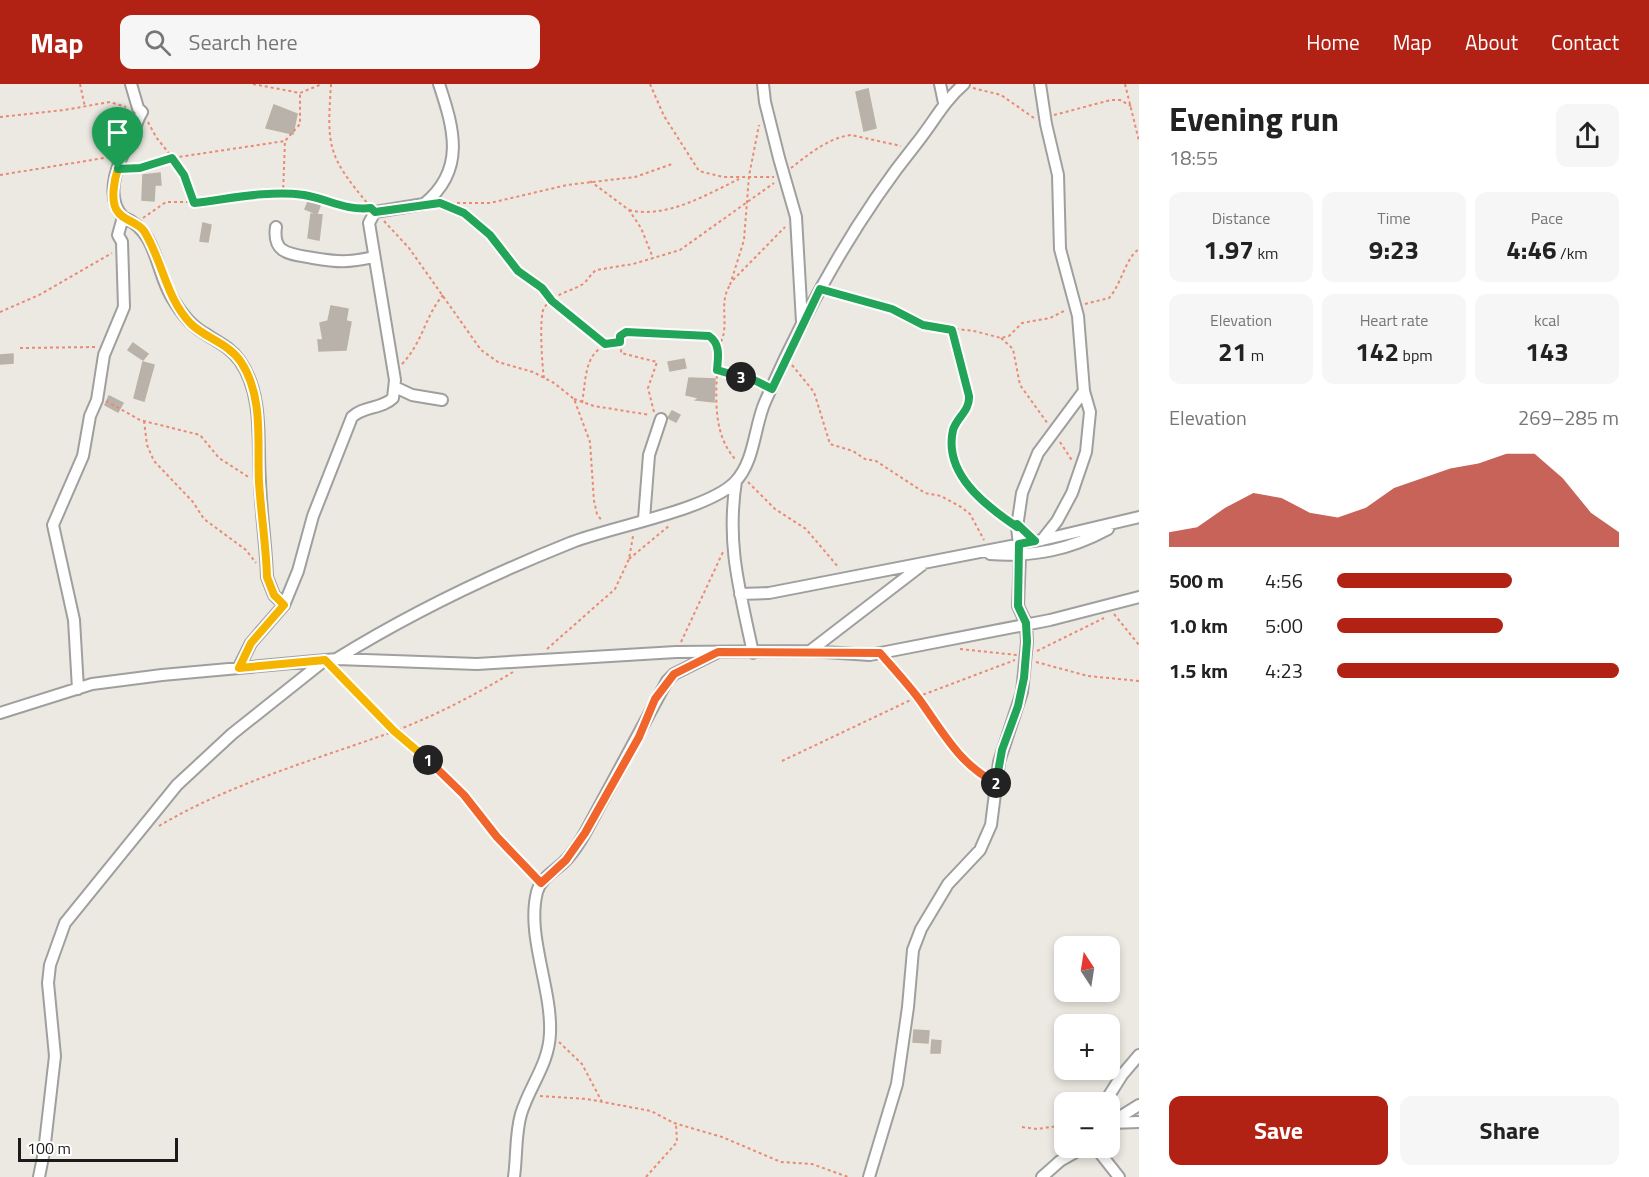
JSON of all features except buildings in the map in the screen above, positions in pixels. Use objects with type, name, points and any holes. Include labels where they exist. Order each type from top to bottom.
[{"type":"street","points":[[131,84],[140,110],[118,169],[114,188],[115,208],[128,220],[142,228],[154,248],[165,285],[183,313],[203,333],[228,348],[248,375],[256,402],[267,577],[274,595],[284,605]]},
{"type":"street","points":[[239,668],[251,643],[284,605],[298,571],[313,516],[331,473],[345,429],[357,412],[389,402],[393,398],[395,384],[369,224],[375,212],[424,204],[447,178],[452,154],[449,111],[439,84]]},
{"type":"street","points":[[763,84],[765,102],[783,176],[796,217],[802,324]]},
{"type":"street","points":[[940,84],[944,103]]},
{"type":"street","points":[[1038,540],[1067,505],[1086,452],[1090,412],[1084,391],[1079,324],[1060,249],[1058,175],[1045,121],[1041,84]]},
{"type":"street","points":[[753,653],[731,536],[741,474],[772,389],[820,289],[872,202],[944,103],[963,85]]},
{"type":"street","points":[[78,689],[74,620],[53,525],[83,456],[90,416],[98,396],[100,372],[107,346],[124,308],[122,242],[118,235],[128,220]]},
{"type":"street","points":[[276,227],[276,243],[280,249],[291,255],[339,263],[374,257]]},
{"type":"street","points":[[395,384],[412,395],[442,400]]},
{"type":"street","points":[[869,1177],[897,1084],[916,940],[948,884],[980,850],[992,825],[1000,756],[1022,692],[1026,656],[1026,623],[1018,606],[1017,525],[1025,482],[1038,453],[1084,391]]},
{"type":"street","points":[[643,520],[649,455],[658,418]]},
{"type":"street","points":[[337,659],[423,609],[539,556],[608,529],[689,506],[723,491],[741,474]]},
{"type":"street","points":[[976,553],[1019,550],[1038,540],[1139,517]]},
{"type":"street","points":[[741,594],[769,592],[990,550],[1019,550],[1044,554],[1066,548],[1121,522]]},
{"type":"street","points":[[1017,525],[1038,540]]},
{"type":"street","points":[[810,651],[926,562]]},
{"type":"street","points":[[0,713],[78,689],[132,679],[337,659],[477,664],[676,652],[880,653],[931,645],[1026,623],[1050,621],[1139,597]]},
{"type":"street","points":[[514,1177],[517,1127],[528,1095],[543,1067],[550,1028],[535,902],[541,883],[566,860],[585,833],[667,681],[674,674],[718,652]]},
{"type":"street","points":[[39,1177],[55,1056],[48,983],[50,965],[65,923],[177,785],[232,734],[325,660]]},
{"type":"street","points":[[1112,1092],[1139,1055]]},
{"type":"street","points":[[1120,1117],[1139,1105]]},
{"type":"street","points":[[1120,1123],[1139,1122]]},
{"type":"street","points":[[1042,1177],[1065,1158]]},
{"type":"street","points":[[1104,1158],[1119,1177]]},
{"type":"path","points":[[80,84],[85,107]]},
{"type":"path","points":[[253,84],[300,93],[322,84]]},
{"type":"path","points":[[128,220],[153,213],[166,202],[194,203],[232,197],[283,194],[305,195],[354,209],[371,208],[342,171],[332,152],[328,123],[330,84]]},
{"type":"path","points":[[650,84],[664,116],[699,171],[711,176],[742,178]]},
{"type":"path","points":[[1125,84],[1139,141]]},
{"type":"path","points":[[963,85],[1002,95],[1045,121],[1111,100],[1124,101],[1131,106]]},
{"type":"path","points":[[283,194],[285,141],[300,124],[300,93]]},
{"type":"path","points":[[0,117],[110,102],[140,110],[184,175],[194,203]]},
{"type":"path","points":[[718,347],[724,336],[723,301],[744,240],[748,176],[765,102]]},
{"type":"path","points":[[783,176],[812,152],[838,137],[851,135],[896,146],[914,147]]},
{"type":"path","points":[[118,169],[140,168],[172,158],[285,141]]},
{"type":"path","points":[[0,175],[122,155]]},
{"type":"path","points":[[424,204],[490,203],[591,181],[635,177],[672,164]]},
{"type":"path","points":[[544,378],[541,362],[543,312],[552,301],[564,291],[586,282],[596,270],[654,258],[691,243],[781,177],[748,176],[690,202],[651,211],[628,210]]},
{"type":"path","points":[[591,181],[628,210],[640,228],[654,258]]},
{"type":"path","points":[[440,203],[464,213],[487,232],[513,266],[542,288],[552,301],[605,344]]},
{"type":"path","points":[[375,212],[409,248],[428,278],[443,295],[463,328],[489,357],[498,362],[524,368],[582,403],[658,418]]},
{"type":"path","points":[[730,285],[761,250],[796,217]]},
{"type":"path","points":[[0,312],[39,295],[113,252],[122,242]]},
{"type":"path","points":[[1001,338],[1009,336],[1022,323],[1056,316],[1074,305],[1109,298],[1126,270],[1130,257],[1139,249]]},
{"type":"path","points":[[820,289],[892,309],[923,325],[952,330],[974,330],[1001,338],[1013,349],[1020,385],[1079,472]]},
{"type":"path","points":[[395,384],[402,364],[422,338],[435,304],[443,295]]},
{"type":"path","points":[[952,330],[969,396],[968,406],[953,433],[957,464],[965,482],[977,495],[1017,525]]},
{"type":"path","points":[[658,418],[648,393],[657,362],[621,353],[620,336],[626,332],[652,332],[709,336],[715,340],[718,347],[716,407],[720,425],[741,474],[750,486],[775,509],[806,529],[846,578]]},
{"type":"path","points":[[582,403],[591,360],[596,349],[605,344],[620,342]]},
{"type":"path","points":[[20,348],[63,350],[107,346]]},
{"type":"path","points":[[786,358],[814,392],[830,444],[853,451],[865,459],[876,461],[926,493],[944,497],[961,507],[970,514],[990,550]]},
{"type":"path","points":[[717,370],[754,380],[772,389]]},
{"type":"path","points":[[98,396],[144,421],[200,435],[219,458],[260,485]]},
{"type":"path","points":[[572,398],[590,442],[597,514],[608,529]]},
{"type":"path","points":[[144,421],[147,446],[154,461],[193,502],[204,519],[246,550],[267,577]]},
{"type":"path","points":[[628,559],[676,519]]},
{"type":"path","points":[[532,661],[603,602],[615,589],[628,559],[632,537],[643,520]]},
{"type":"path","points":[[676,652],[731,536]]},
{"type":"path","points":[[782,761],[917,697],[1026,656],[1121,608]]},
{"type":"path","points":[[1113,613],[1139,645]]},
{"type":"path","points":[[955,648],[1026,656],[1042,666],[1088,676],[1139,681]]},
{"type":"path","points":[[880,653],[917,697],[957,754],[984,777],[998,784]]},
{"type":"path","points":[[325,660],[394,731],[440,770],[541,883]]},
{"type":"path","points":[[155,828],[190,809],[248,784],[328,752],[394,731],[457,704],[514,672]]},
{"type":"path","points":[[550,1028],[557,1040],[582,1064],[602,1102]]},
{"type":"path","points":[[528,1095],[602,1102],[651,1111],[676,1124],[722,1137],[781,1162],[813,1164],[848,1177]]},
{"type":"path","points":[[645,1177],[677,1142],[676,1124]]},
{"type":"path","points":[[1022,1127],[1037,1129],[1054,1127]]},
{"type":"route","points":[[172,158],[184,175],[194,203],[216,202],[226,197],[290,194],[305,195],[359,210],[371,208],[375,212],[440,203],[447,208],[464,213],[487,232],[508,261],[525,278],[542,288],[552,301],[605,344],[620,342],[620,336],[626,332],[709,336],[715,340],[718,347],[717,370],[754,380],[772,389],[820,289],[892,309],[913,322],[952,330],[969,396],[968,406],[954,427],[953,443],[957,464],[965,482],[993,511],[1017,527],[1017,524],[1035,541],[1019,544],[1018,606],[1026,623],[1027,642],[1024,678],[1018,706],[999,762],[998,784],[984,777],[957,754],[917,697],[880,653],[870,655],[810,651],[718,652],[674,674],[667,681],[655,699],[639,737],[585,833],[566,860],[541,883],[497,837],[464,795],[440,770],[394,731],[325,660],[239,668],[251,643],[284,605],[269,587],[267,577],[256,402],[242,364],[228,348],[191,324],[165,285],[154,248],[142,228],[123,218],[115,208],[114,188],[118,169],[140,168],[172,158]]}]
